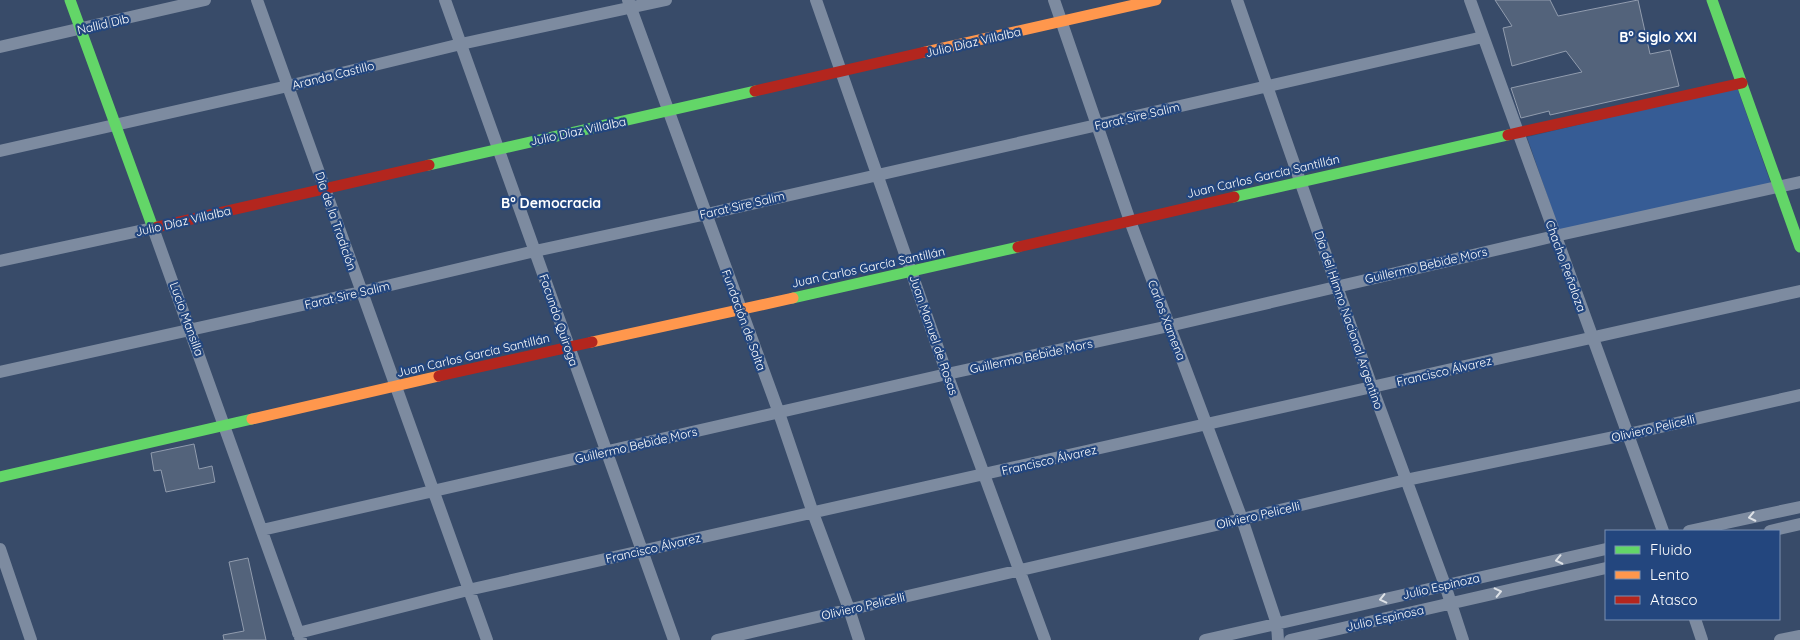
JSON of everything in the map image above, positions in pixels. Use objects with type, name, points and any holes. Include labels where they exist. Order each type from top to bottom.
[{"type":"street","name":"Lucio Mansilla","points":[[70,0],[191,330],[299,636]]},
{"type":"street","name":"Nallid Dib","points":[[0,47],[205,0]]},
{"type":"street","name":"Día de la Tradición","points":[[257,0],[487,640]]},
{"type":"street","name":"Facundo Quiroga","points":[[445,0],[674,640]]},
{"type":"street","name":"Aranda Castillo","points":[[0,151],[288,86],[630,4],[666,0]]},
{"type":"street","name":"Juan Manuel de Rosas","points":[[816,0],[947,374],[1045,640]]},
{"type":"street","name":"Carlos Xamena","points":[[1054,0],[1130,221],[1242,520],[1277,624],[1278,640]]},
{"type":"street","name":"Julio Díaz Villalba","points":[[0,261],[154,228],[498,148],[840,73],[1156,0]]},
{"type":"street","name":"Día del Himno Nacional Argentino","points":[[1237,0],[1372,387],[1445,585],[1463,640]]},
{"type":"street","name":"Chacho Peñaloza","points":[[1470,0],[1554,236],[1629,434],[1663,530]]},
{"type":"street","points":[[1712,0],[1800,247]]},
{"type":"street","name":"Fundación de Salta","points":[[630,4],[813,513],[850,609],[859,640]]},
{"type":"street","name":"Farat Sire Salim","points":[[0,372],[707,214],[1483,37]]},
{"type":"street","name":"Juan Carlos García Santillán","points":[[0,477],[224,424],[912,272],[1300,181],[1742,82]]},
{"type":"street","name":"Guillermo Bebide Mors","points":[[262,530],[947,374],[1169,326],[1554,236],[1800,182]]},
{"type":"street","name":"Francisco Álvarez","points":[[299,636],[468,590],[1800,291]]},
{"type":"street","name":"Oliviero Pelicelli","points":[[717,640],[1242,520],[1406,480],[1629,434],[1800,395]]},
{"type":"street","points":[[1694,530],[1800,507]]},
{"type":"street","points":[[1774,530],[1800,524]]},
{"type":"street","points":[[0,549],[31,640]]},
{"type":"street","name":"Julio Espinoza","points":[[1277,624],[1605,549]]},
{"type":"street","name":"Julio Espinoza","points":[[1450,603],[1605,568]]},
{"type":"street","name":"Julio Espinosa","points":[[1290,640],[1450,603]]},
{"type":"street","points":[[1695,620],[1702,640]]},
{"type":"street","points":[[1205,640],[1256,634],[1277,624]]},
{"type":"street","points":[[1780,640],[1800,636]]},
{"type":"shaded area","points":[[1737,87],[1771,184],[1559,230],[1527,137]]},
{"type":"building","points":[[1495,0],[1550,0],[1558,16],[1638,0],[1650,54],[1670,50],[1679,86],[1550,115],[1549,111],[1521,118],[1511,88],[1582,72],[1566,51],[1512,66],[1503,28],[1512,26]]},
{"type":"building","points":[[194,444],[199,469],[212,466],[215,482],[166,492],[161,470],[154,471],[151,453]]},
{"type":"building","points":[[248,558],[266,640],[224,640],[223,635],[244,631],[229,562]]},
{"type":"traffic: fast","points":[[70,0],[153,228],[157,227]]},
{"type":"traffic: fast","points":[[1712,0],[1800,247]]},
{"type":"traffic: fast","points":[[429,165],[755,91]]},
{"type":"traffic: fast","points":[[1234,197],[1508,135]]},
{"type":"traffic: fast","points":[[793,298],[1018,247]]},
{"type":"traffic: fast","points":[[0,477],[252,419]]},
{"type":"traffic: slow","points":[[925,52],[1156,0]]},
{"type":"traffic: slow","points":[[592,342],[793,298]]},
{"type":"traffic: slow","points":[[252,419],[439,376]]},
{"type":"traffic: jam","points":[[755,91],[925,52]]},
{"type":"traffic: jam","points":[[1508,135],[1742,83]]},
{"type":"traffic: jam","points":[[157,227],[429,165]]},
{"type":"traffic: jam","points":[[1018,247],[1234,197]]},
{"type":"traffic: jam","points":[[439,376],[592,342]]},
{"type":"district","name":"B° Siglo XXI","points":[[1658,37]]},
{"type":"district","name":"B° Democracia","points":[[551,203]]}]
